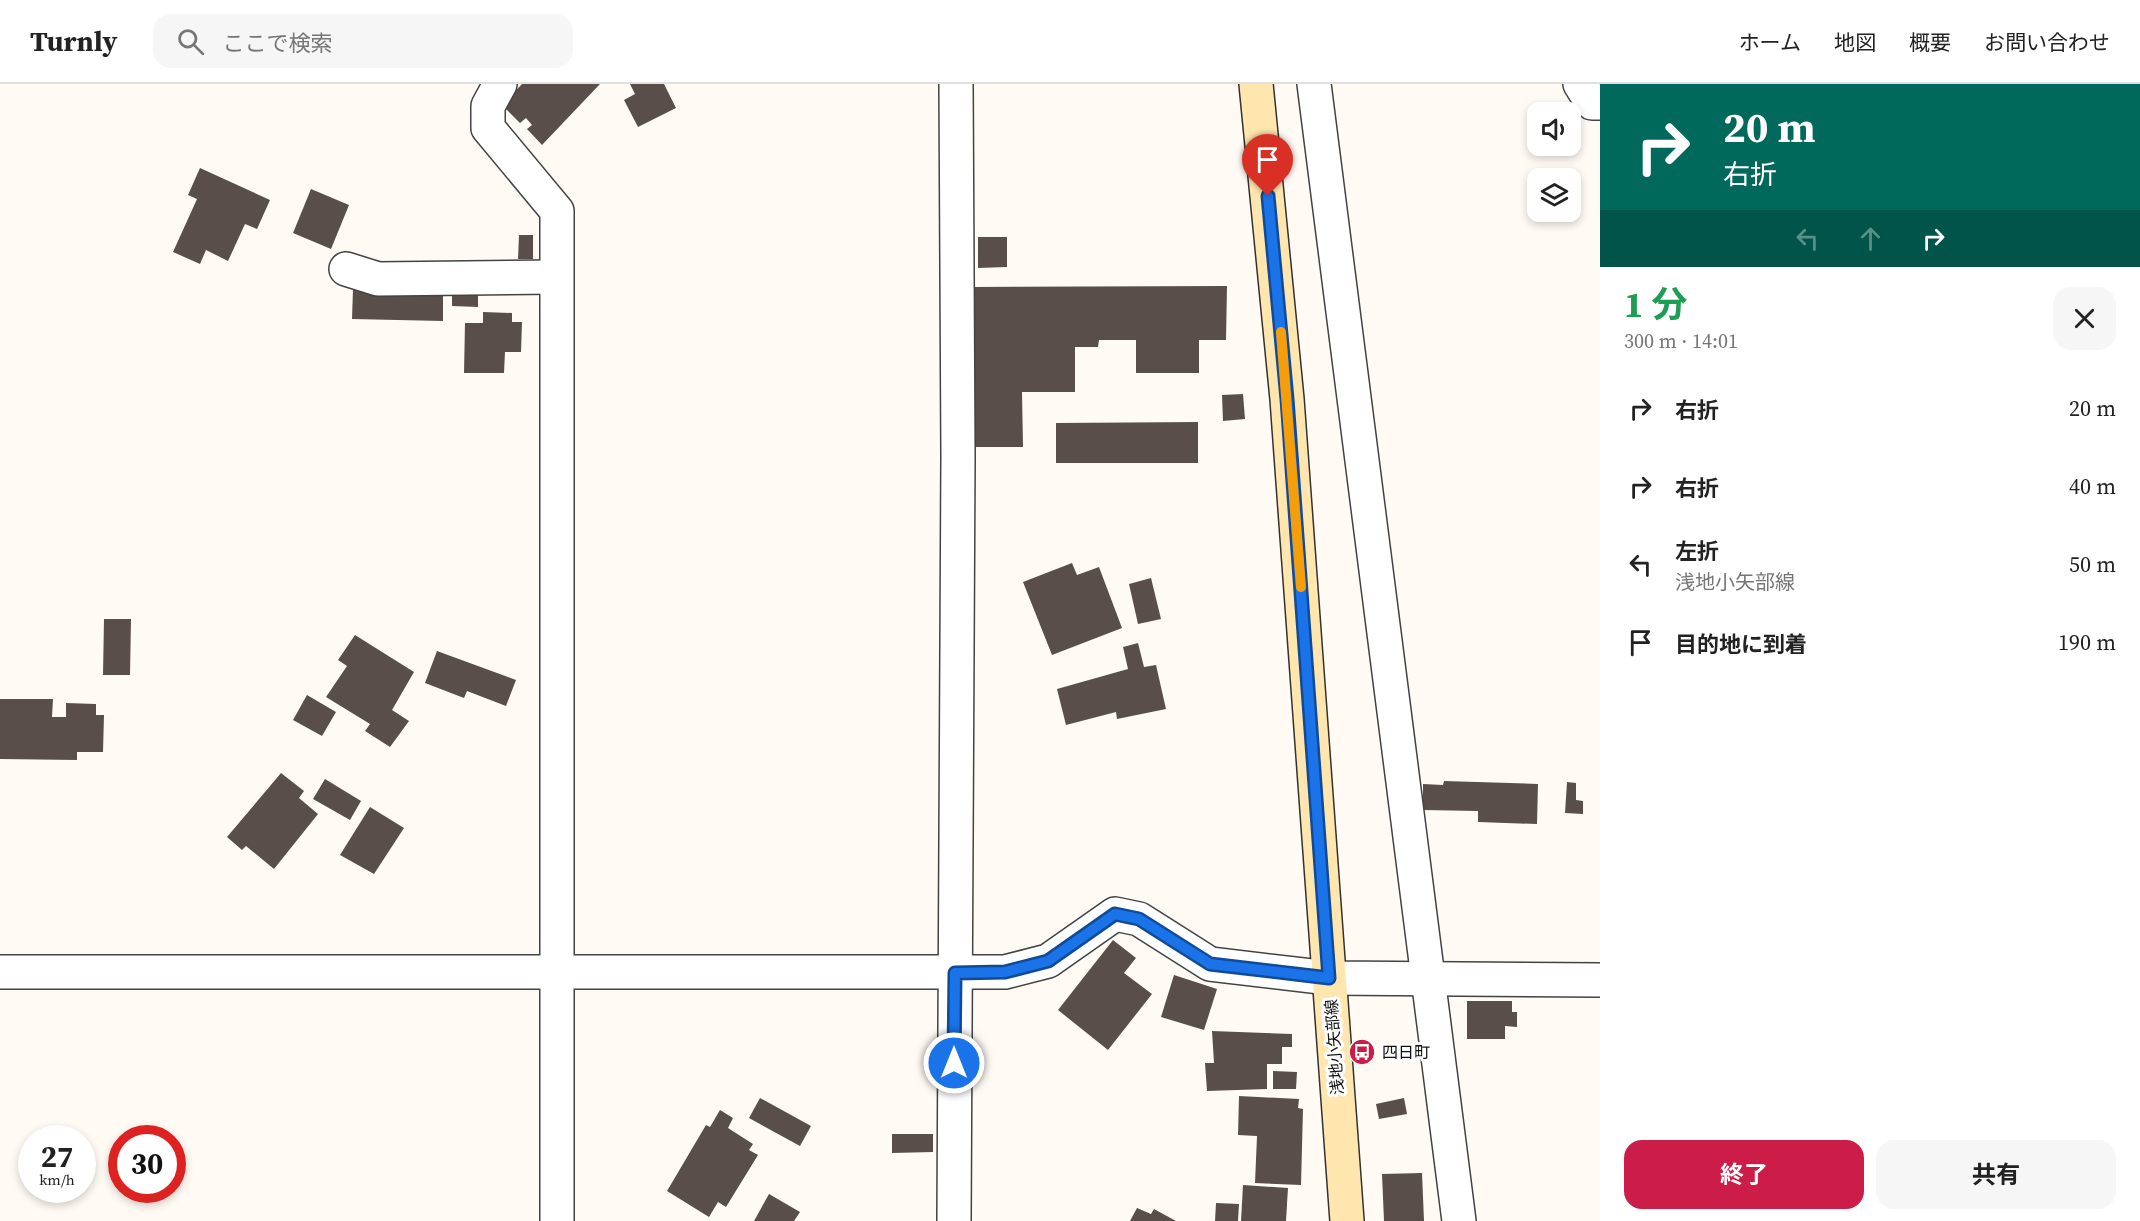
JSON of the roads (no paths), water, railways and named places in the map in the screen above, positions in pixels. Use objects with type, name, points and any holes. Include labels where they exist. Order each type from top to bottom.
[{"type":"main road","name":"浅地小矢部線","points":[[1256,84],[1287,399],[1347,1221]]},
{"type":"street","points":[[500,84],[488,106],[488,128],[557,211],[557,1221]]},
{"type":"street","points":[[954,1221],[958,468],[956,84]]},
{"type":"street","points":[[1314,84],[1459,1221]]},
{"type":"street","points":[[1580,84],[1592,103],[1600,103]]},
{"type":"street","points":[[346,269],[378,279],[556,277]]},
{"type":"street","points":[[0,972],[1005,972],[1048,961],[1115,914],[1139,919],[1210,964],[1329,978],[1600,980]]},
{"type":"place","name":"四日町","points":[[1362,1052]]}]
